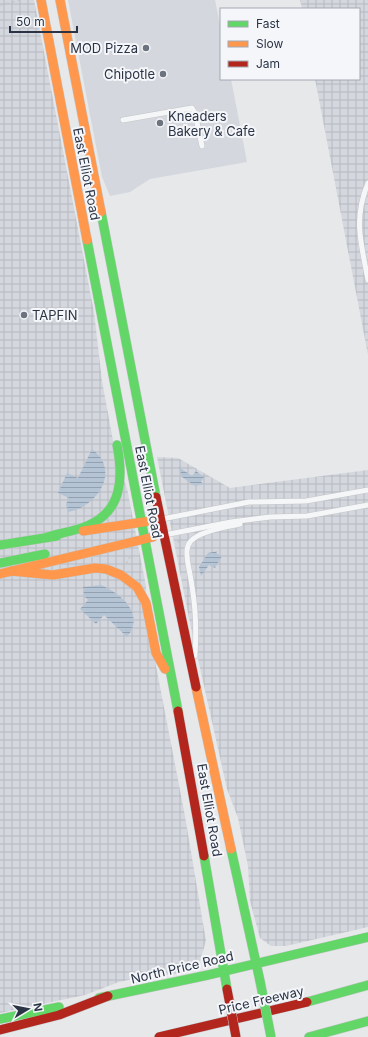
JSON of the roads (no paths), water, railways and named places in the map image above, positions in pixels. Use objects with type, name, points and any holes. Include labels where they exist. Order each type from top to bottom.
[{"type":"main road","name":"East Elliot Road","points":[[41,0],[196,807],[236,1037]]},
{"type":"main road","name":"East Elliot Road","points":[[60,0],[163,535],[260,981],[270,1037]]},
{"type":"main road","points":[[66,133],[78,145],[86,185],[89,189],[96,187]]},
{"type":"main road","points":[[47,537],[90,524],[103,515],[119,494],[122,475],[105,381],[109,354]]},
{"type":"main road","points":[[0,545],[160,519]]},
{"type":"main road","points":[[0,574],[163,535]]},
{"type":"main road","points":[[0,563],[56,552],[90,552]]},
{"type":"main road","points":[[11,571],[54,575],[95,568],[115,572],[130,581],[137,587],[146,603],[156,653],[172,682]]},
{"type":"main road","name":"North Price Road","points":[[0,1019],[224,972],[368,937]]},
{"type":"main road","name":"Price Freeway","points":[[159,1037],[301,1004],[368,985]]},
{"type":"main road","points":[[0,1030],[59,1015],[108,996]]},
{"type":"main road","points":[[309,1037],[368,1021]]},
{"type":"lane","points":[[123,120],[192,108],[195,113],[202,146]]},
{"type":"lane","points":[[368,183],[361,200],[358,217],[368,280]]},
{"type":"lane","points":[[160,519],[249,502],[306,501],[368,490]]},
{"type":"lane","points":[[163,535],[231,522],[270,517],[306,516],[368,505]]},
{"type":"lane","points":[[194,675],[196,605],[187,558],[188,545],[191,540],[204,533],[253,520]]},
{"type":"water","points":[[92,449],[101,458],[105,467],[105,477],[102,486],[88,503],[79,509],[68,512],[66,504],[69,498],[58,493],[67,473],[78,478]]},
{"type":"water","points":[[179,467],[192,476],[196,471],[204,477],[201,482],[204,484],[195,486],[182,477]]},
{"type":"water","points":[[218,551],[216,553],[222,556],[215,568],[209,565],[201,576],[199,567],[208,553]]},
{"type":"water","points":[[101,585],[116,593],[129,606],[134,621],[132,629],[127,637],[104,615],[96,624],[80,609],[88,600],[84,596],[83,587]]},
{"type":"place","name":"MOD Pizza","points":[[146,48]]},
{"type":"place","name":"Chipotle","points":[[163,74]]},
{"type":"place","name":"Kneaders Bakery & Cafe","points":[[160,123]]},
{"type":"place","name":"TAPFIN","points":[[24,315]]}]
